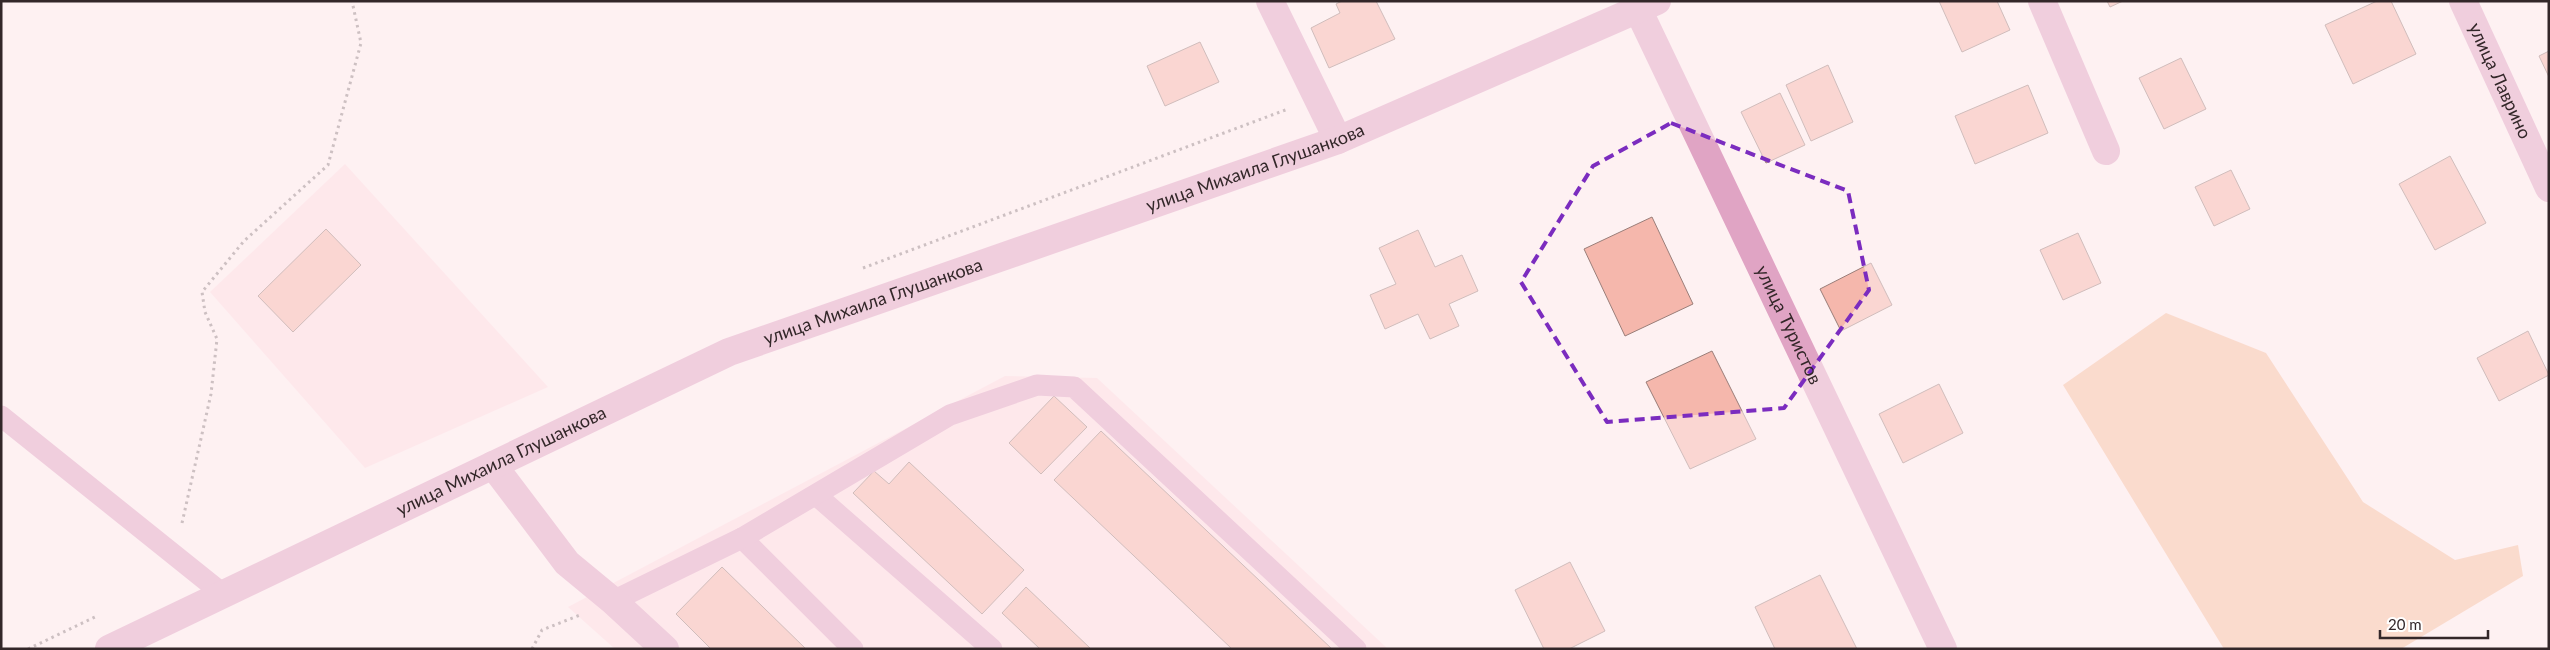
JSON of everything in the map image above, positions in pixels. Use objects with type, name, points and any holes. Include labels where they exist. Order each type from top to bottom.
[{"type":"street","points":[[1270,1],[1338,140]]},
{"type":"street","points":[[2042,1],[2106,151]]},
{"type":"street","name":"улица Лаврино","points":[[2463,1],[2549,188]]},
{"type":"street","name":"улица Михаила Глушанкова","points":[[109,649],[729,352],[1338,140],[1643,4]]},
{"type":"street","name":"улица Туристов","points":[[1643,4],[1943,649]]},
{"type":"street","points":[[493,465],[567,563],[613,601],[664,649]]},
{"type":"lane","points":[[613,601],[742,538],[950,415],[1037,385],[1074,387],[1356,649]]},
{"type":"lane","points":[[1,416],[223,594]]},
{"type":"lane","points":[[816,495],[992,649]]},
{"type":"lane","points":[[742,538],[853,649]]},
{"type":"path","points":[[175,555],[211,394],[217,339],[205,312],[202,292],[244,241],[328,166],[361,43],[352,1]]},
{"type":"path","points":[[532,649],[542,630],[613,601]]},
{"type":"highlighted area","points":[[1671,123],[1848,191],[1869,290],[1784,408],[1607,422],[1521,282],[1593,166]]},
{"type":"shaded area","points":[[345,164],[548,387],[365,468],[210,292]]},
{"type":"shaded area","points":[[2166,313],[2266,353],[2363,502],[2455,560],[2518,545],[2523,576],[2401,649],[2224,649],[2063,385]]},
{"type":"shaded area","points":[[1005,376],[1097,378],[1388,649],[615,649],[568,607]]},
{"type":"building","points":[[1342,1],[1376,1],[1395,39],[1329,68],[1311,28],[1340,13],[1336,4]]},
{"type":"building","points":[[1939,1],[1997,1],[2010,30],[1962,52]]},
{"type":"building","points":[[2107,1],[2123,1],[2110,7]]},
{"type":"building","points":[[2377,1],[2391,1],[2416,54],[2353,84],[2325,25]]},
{"type":"building","points":[[1200,42],[1219,82],[1165,106],[1147,66]]},
{"type":"building","points":[[2549,51],[2549,77],[2539,56]]},
{"type":"building","points":[[2181,58],[2206,109],[2164,129],[2139,78]]},
{"type":"building","points":[[1828,65],[1853,122],[1811,141],[1786,85]]},
{"type":"building","points":[[2028,85],[2048,133],[1975,164],[1955,116]]},
{"type":"building","points":[[1780,93],[1805,145],[1766,163],[1741,112]]},
{"type":"building","points":[[2450,156],[2486,223],[2435,250],[2399,184]]},
{"type":"building","points":[[2231,170],[2250,209],[2214,226],[2195,187]]},
{"type":"building","points":[[1652,217],[1693,304],[1625,336],[1584,249]]},
{"type":"building","points":[[326,229],[361,265],[293,332],[258,296]]},
{"type":"building","points":[[1418,230],[1435,267],[1462,255],[1478,291],[1449,304],[1459,326],[1430,339],[1418,314],[1385,329],[1370,295],[1396,284],[1379,248]]},
{"type":"building","points":[[2078,233],[2101,283],[2063,300],[2040,250]]},
{"type":"building","points":[[1871,263],[1892,305],[1841,331],[1820,289]]},
{"type":"building","points":[[2528,331],[2549,375],[2499,401],[2477,358]]},
{"type":"building","points":[[1712,351],[1756,439],[1690,469],[1646,382]]},
{"type":"building","points":[[1939,384],[1963,433],[1903,463],[1879,414]]},
{"type":"building","points":[[1054,396],[1087,427],[1041,474],[1009,443]]},
{"type":"building","points":[[1101,431],[1332,649],[1232,649],[1054,480]]},
{"type":"building","points":[[909,462],[1024,570],[982,614],[853,493],[874,471],[889,484]]},
{"type":"building","points":[[1570,562],[1605,631],[1569,649],[1544,649],[1515,590]]},
{"type":"building","points":[[722,567],[806,649],[711,649],[676,614]]},
{"type":"building","points":[[1820,575],[1857,649],[1775,649],[1755,607]]},
{"type":"building","points":[[1026,587],[1091,649],[1040,649],[1002,613]]}]
